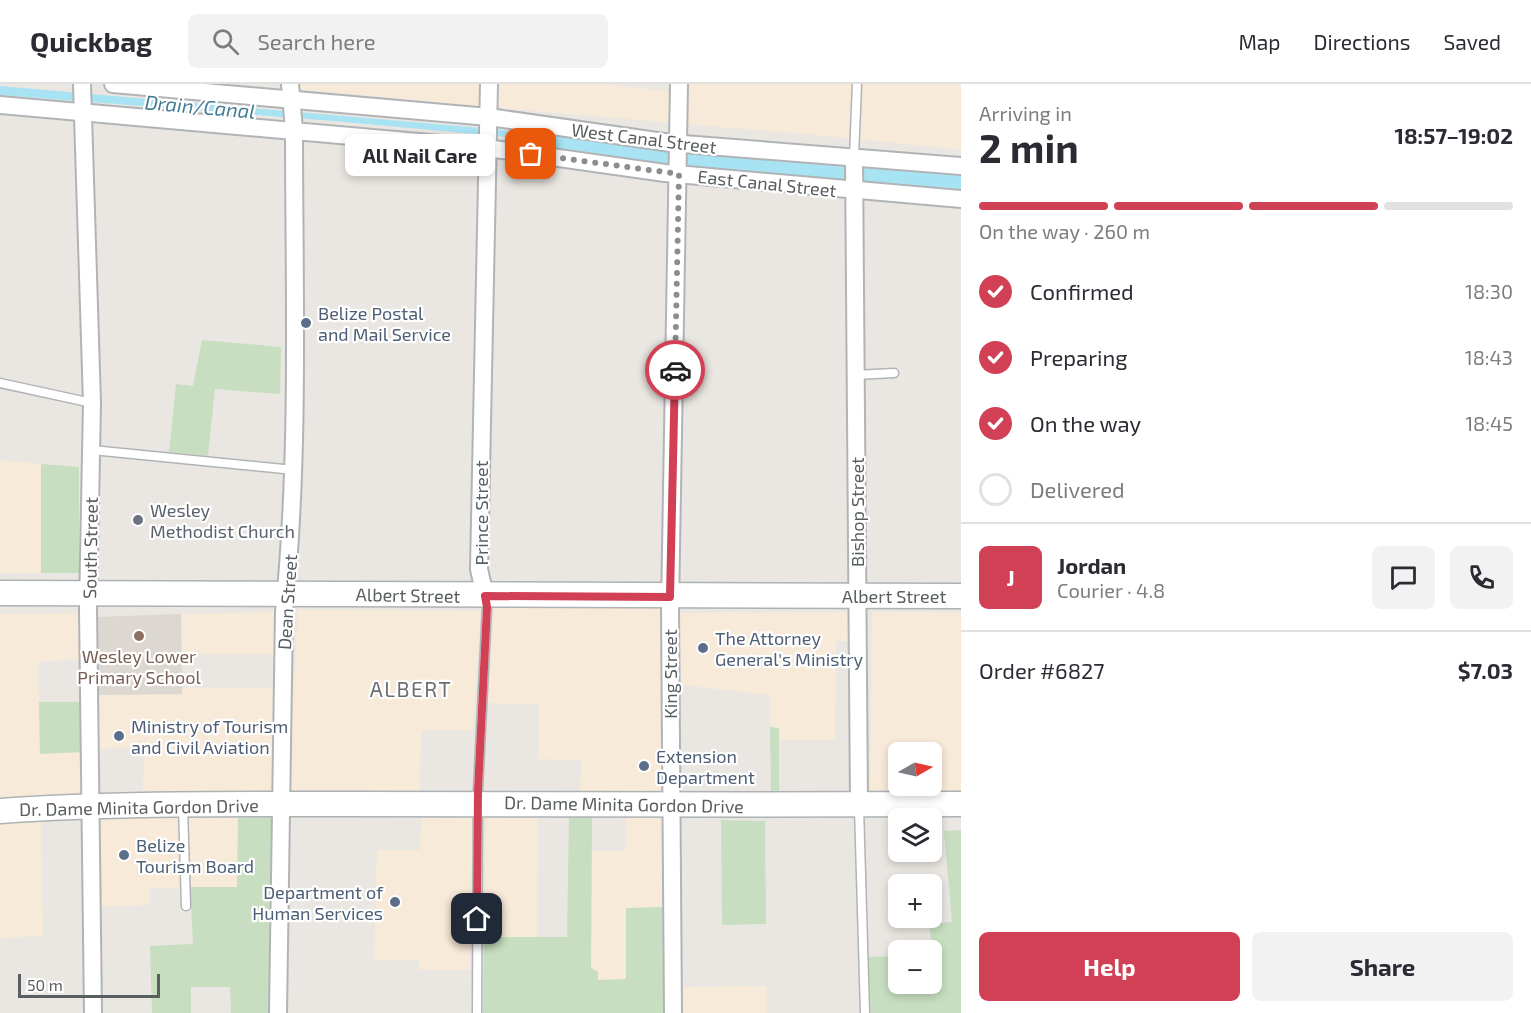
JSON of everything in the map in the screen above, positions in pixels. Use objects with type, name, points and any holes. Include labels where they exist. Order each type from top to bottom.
[{"type":"main road","name":"Albert Street","points":[[0,593],[670,597],[961,596]]},
{"type":"main road","name":"Dr. Dame Minita Gordon Drive","points":[[0,811],[91,804],[478,802],[671,805],[961,804]]},
{"type":"street","name":"West Canal Street","points":[[113,84],[679,160],[853,175],[961,166]]},
{"type":"street","name":"Prince Street","points":[[485,596],[479,569],[489,84]]},
{"type":"street","name":"King Street","points":[[673,1013],[670,597],[679,84]]},
{"type":"street","name":"East Canal Street","points":[[0,105],[82,97],[292,108],[679,160],[853,175],[961,199]]},
{"type":"street","name":"South Street","points":[[82,97],[92,403],[88,592],[93,1013]]},
{"type":"street","name":"Dean Street","points":[[278,1013],[279,803],[294,470],[292,108]]},
{"type":"street","name":"Bishop Street","points":[[853,175],[859,805]]},
{"type":"lane","name":"Bishop Street","points":[[853,175],[857,84]]},
{"type":"lane","points":[[855,375],[894,373]]},
{"type":"lane","points":[[0,383],[92,403]]},
{"type":"lane","points":[[92,450],[294,470]]},
{"type":"lane","name":"Prince Street","points":[[477,1013],[478,802],[487,607],[485,596]]},
{"type":"lane","points":[[183,804],[186,906]]},
{"type":"lane","name":"Bishop Street","points":[[859,805],[865,1013]]},
{"type":"shaded area","points":[[290,84],[605,84],[680,93],[680,84],[961,84],[961,150],[290,88]]},
{"type":"shaded area","points":[[0,460],[41,464],[41,573],[0,573]]},
{"type":"shaded area","points":[[494,608],[666,608],[664,793],[580,795],[581,760],[539,759],[539,704],[488,703]]},
{"type":"shaded area","points":[[298,610],[481,611],[473,730],[421,730],[420,791],[287,790]]},
{"type":"shaded area","points":[[277,612],[276,655],[182,654],[181,614]]},
{"type":"shaded area","points":[[854,612],[854,641],[836,641],[835,740],[780,740],[779,728],[770,727],[769,695],[681,685],[680,613]]},
{"type":"shaded area","points":[[872,612],[961,613],[961,793],[942,793],[942,742],[888,742],[888,792],[870,792]]},
{"type":"shaded area","points":[[82,613],[81,659],[38,662],[40,754],[82,752],[81,794],[0,798],[0,614]]},
{"type":"shaded area","name":"Wesley Lower Primary School","points":[[181,614],[182,694],[96,695],[95,617]]},
{"type":"shaded area","points":[[182,688],[275,688],[273,791],[143,791],[144,745],[97,750],[96,695],[182,694]]},
{"type":"shaded area","points":[[661,815],[665,820],[664,907],[626,908],[626,979],[598,980],[591,968],[592,851],[626,851],[626,816]]},
{"type":"shaded area","points":[[100,818],[238,818],[238,887],[150,888],[150,905],[100,907]]},
{"type":"shaded area","points":[[421,818],[472,818],[470,970],[419,970],[419,960],[374,960],[377,850],[420,850]]},
{"type":"shaded area","points":[[486,818],[538,818],[537,938],[484,937]]},
{"type":"shaded area","points":[[41,821],[43,936],[0,938],[0,824]]},
{"type":"shaded area","points":[[766,986],[767,1013],[682,1013],[681,987]]},
{"type":"green space","points":[[202,340],[281,347],[280,394],[215,389],[208,456],[169,452],[176,384],[193,386]]},
{"type":"green space","points":[[41,464],[79,467],[79,573],[41,573]]},
{"type":"green space","points":[[39,702],[81,702],[82,752],[40,754]]},
{"type":"green space","points":[[770,727],[779,728],[779,793],[771,793]]},
{"type":"green space","points":[[592,816],[591,968],[598,972],[598,980],[626,979],[626,908],[664,907],[665,1013],[483,1013],[484,937],[567,937],[569,818]]},
{"type":"green space","points":[[273,817],[272,1013],[231,1013],[230,987],[191,987],[191,1013],[152,1013],[150,946],[193,944],[190,887],[237,887],[238,818]]},
{"type":"green space","points":[[721,820],[765,821],[766,924],[722,925]]},
{"type":"green space","points":[[961,830],[961,1013],[871,1013],[868,957],[888,956],[888,994],[942,994],[942,940],[931,940],[930,928],[942,928],[942,923],[952,922],[944,831]]},
{"type":"water","name":"Drain/Canal","points":[[0,86],[961,170],[961,179],[333,121],[0,95]]},
{"type":"waterway","points":[[537,140],[695,162],[961,179]]},
{"type":"way so far","points":[[531,154],[679,174],[675,370]]},
{"type":"place","name":"All Nail Care","points":[[531,154]]},
{"type":"place","name":"Belize Postal and Mail Service","points":[[306,323]]},
{"type":"place","name":"Wesley Methodist Church","points":[[138,520]]},
{"type":"place","name":"Wesley Lower Primary School","points":[[139,636]]},
{"type":"place","name":"The Attorney General's Ministry","points":[[703,648]]},
{"type":"place","name":"Ministry of Tourism and Civil Aviation","points":[[119,736]]},
{"type":"place","name":"Extension Department","points":[[644,766]]},
{"type":"place","name":"Belize Tourism Board","points":[[124,855]]},
{"type":"place","name":"Department of Human Services","points":[[395,902]]},
{"type":"district","name":"ALBERT","points":[[411,688]]},
{"type":"route","points":[[477,919],[478,790],[487,607],[485,596],[670,597],[675,370]]}]
